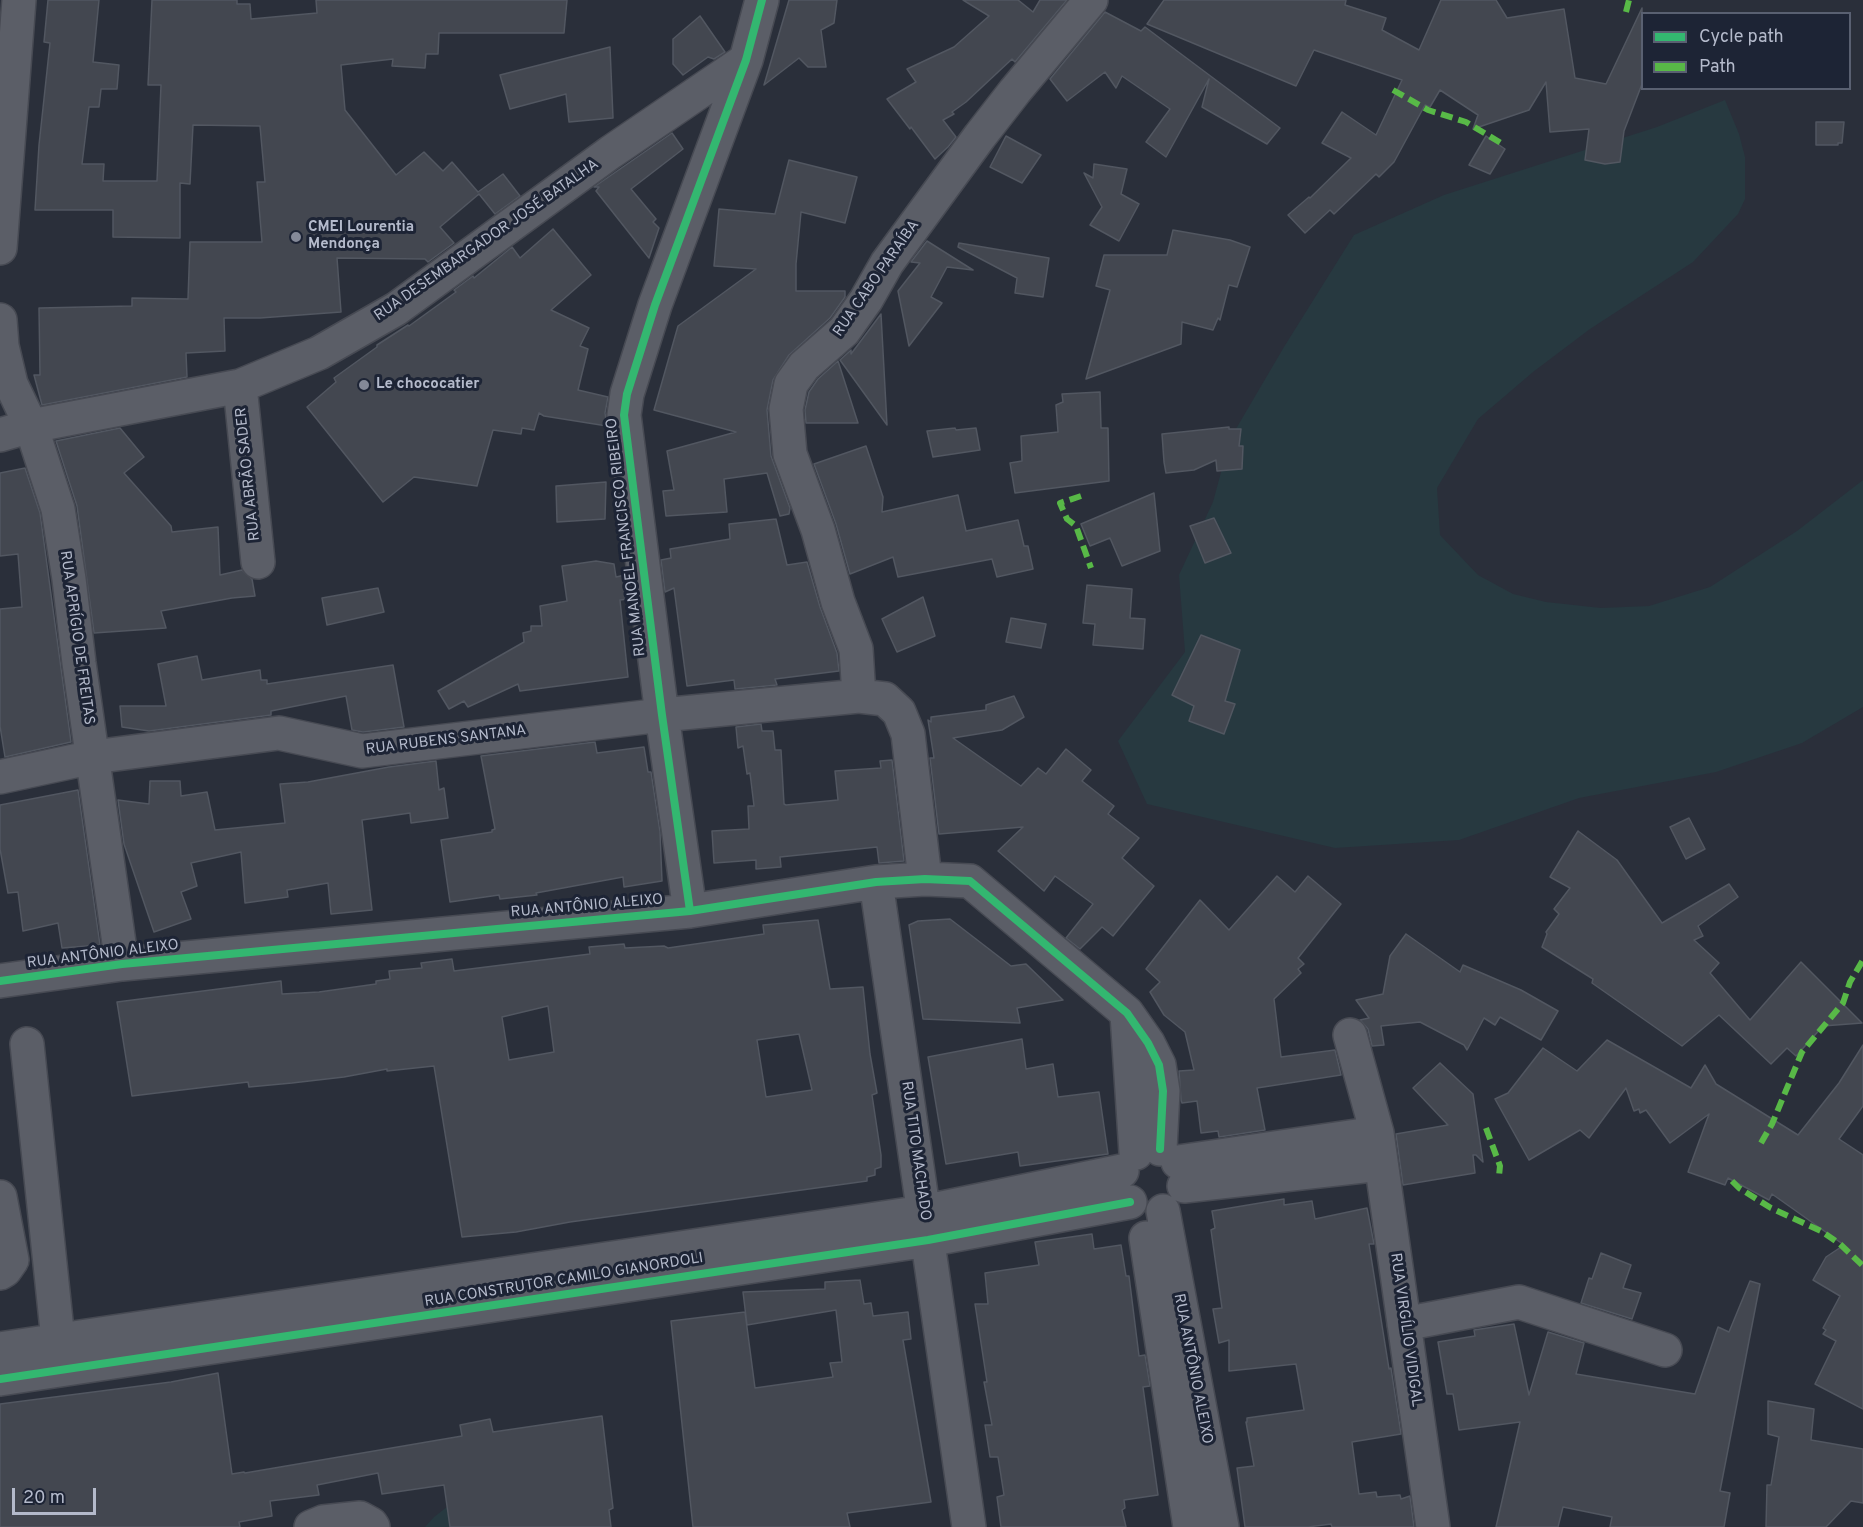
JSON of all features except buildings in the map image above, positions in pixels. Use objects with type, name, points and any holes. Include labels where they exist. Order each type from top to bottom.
[{"type":"street","points":[[0,248],[4,129],[19,0]]},
{"type":"street","name":"RUA MANOEL FRANCISCO RIBEIRO","points":[[690,911],[624,415],[627,394],[656,305],[746,60],[762,0]]},
{"type":"street","name":"RUA CABO PARAÍBA","points":[[859,696],[856,649],[838,602],[818,530],[790,454],[786,409],[791,384],[804,366],[844,332],[866,300],[886,263],[980,136],[1014,91],[1091,0]]},
{"type":"street","name":"RUA DESEMBARGADOR JOSÉ BATALHA","points":[[0,435],[31,426],[240,386],[319,353],[396,309],[611,152],[746,60]]},
{"type":"street","name":"RUA APRÍGIO DE FREITAS","points":[[0,320],[2,346],[11,384],[31,426],[58,509],[122,964]]},
{"type":"street","name":"RUA ABRÃO SADER","points":[[240,386],[258,562]]},
{"type":"street","name":"RUA RUBENS SANTANA","points":[[0,777],[93,757],[279,733],[362,751],[663,715],[859,696],[885,699],[899,712],[908,734],[925,879]]},
{"type":"street","name":"RUA ANTÔNIO ALEIXO","points":[[0,981],[122,964],[690,911],[876,882],[925,879],[970,882],[1127,1012],[1156,1164],[1120,1182],[1124,1196],[1145,1208],[1222,1527]]},
{"type":"street","name":"RUA TITO MACHADO","points":[[876,882],[969,1527]]},
{"type":"street","name":"RUA VIRGÍLIO VIDIGAL","points":[[1350,1035],[1379,1149],[1433,1527]]},
{"type":"street","points":[[27,1044],[58,1340]]},
{"type":"street","name":"RUA CONSTRUTOR CAMILO GIANORDOLI","points":[[0,1379],[925,1226],[1156,1164],[1379,1149]]},
{"type":"street","points":[[1145,1208],[1172,1206],[1180,1197],[1156,1164]]},
{"type":"street","points":[[0,1197],[12,1260],[0,1273]]},
{"type":"street","name":"RUA ANTÔNIO ALEIXO","points":[[1145,1208],[1191,1527]]},
{"type":"street","name":"RUA CONSTRUTOR CAMILO GIANORDOLI","points":[[0,1349],[925,1226],[1145,1208]]},
{"type":"street","points":[[1404,1324],[1520,1302],[1665,1350]]},
{"type":"street","points":[[311,1527],[323,1522],[360,1518],[373,1527]]},
{"type":"shaded area","points":[[1725,100],[1739,134],[1745,157],[1745,199],[1738,214],[1693,262],[1590,329],[1533,372],[1478,419],[1437,488],[1440,535],[1478,575],[1513,594],[1546,602],[1601,608],[1649,606],[1710,587],[1797,531],[1863,480],[1863,707],[1802,743],[1716,772],[1579,798],[1459,840],[1335,848],[1147,804],[1118,741],[1185,652],[1179,575],[1213,502],[1230,439],[1354,235],[1444,195],[1657,127]]},
{"type":"shaded area","points":[[447,1507],[450,1527],[425,1527],[434,1517]]},
{"type":"marked path","points":[[1626,12],[1629,0]]},
{"type":"marked path","points":[[1393,90],[1428,110],[1466,122],[1501,143]]},
{"type":"marked path","points":[[1081,496],[1060,503],[1067,519],[1076,526],[1091,568]]},
{"type":"marked path","points":[[1761,1143],[1772,1124],[1802,1052],[1843,1003],[1850,982],[1863,960]]},
{"type":"marked path","points":[[1486,1128],[1500,1166],[1499,1176]]},
{"type":"marked path","points":[[1732,1181],[1771,1208],[1821,1231],[1840,1244],[1863,1266]]},
{"type":"cycle path","points":[[690,911],[662,715],[624,415],[627,394],[655,305],[746,60],[762,0]]},
{"type":"cycle path","points":[[0,981],[122,964],[690,911],[876,882],[925,879],[970,881],[1127,1013],[1148,1043],[1159,1065],[1163,1091],[1160,1149]]},
{"type":"cycle path","points":[[0,1379],[928,1240],[1130,1202]]},
{"type":"place","name":"CMEI Lourentia Mendonça","points":[[296,237]]},
{"type":"place","name":"Le chococatier","points":[[364,385]]}]
